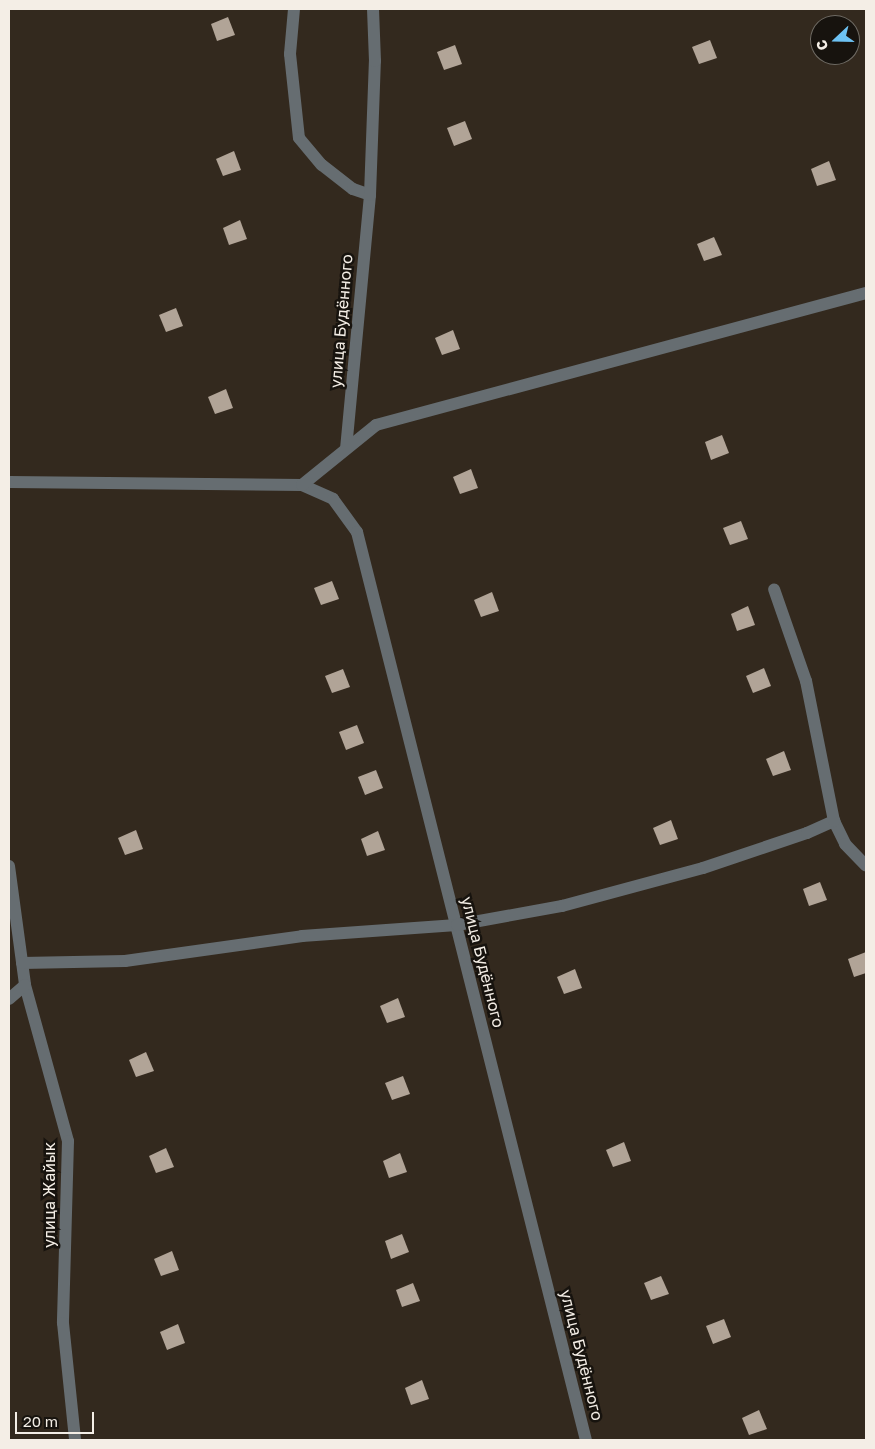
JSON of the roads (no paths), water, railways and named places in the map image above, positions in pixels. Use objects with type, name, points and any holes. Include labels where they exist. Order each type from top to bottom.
[{"type":"street","points":[[294,9],[290,54],[299,138],[322,165],[353,190],[370,195]]},
{"type":"street","name":"улица Будённого","points":[[346,449],[370,195],[375,61],[373,9]]},
{"type":"street","points":[[9,482],[302,485],[376,425],[866,293]]},
{"type":"street","name":"улица Будённого","points":[[302,485],[334,499],[357,532],[586,1440]]},
{"type":"street","points":[[774,589],[806,681],[834,820],[845,844],[866,866]]},
{"type":"street","points":[[22,963],[125,961],[302,936],[457,926],[562,906],[703,868],[807,834],[834,820]]},
{"type":"street","name":"улица Жайык","points":[[9,866],[25,985],[68,1141],[63,1323],[75,1440]]},
{"type":"street","points":[[9,999],[25,985]]}]
